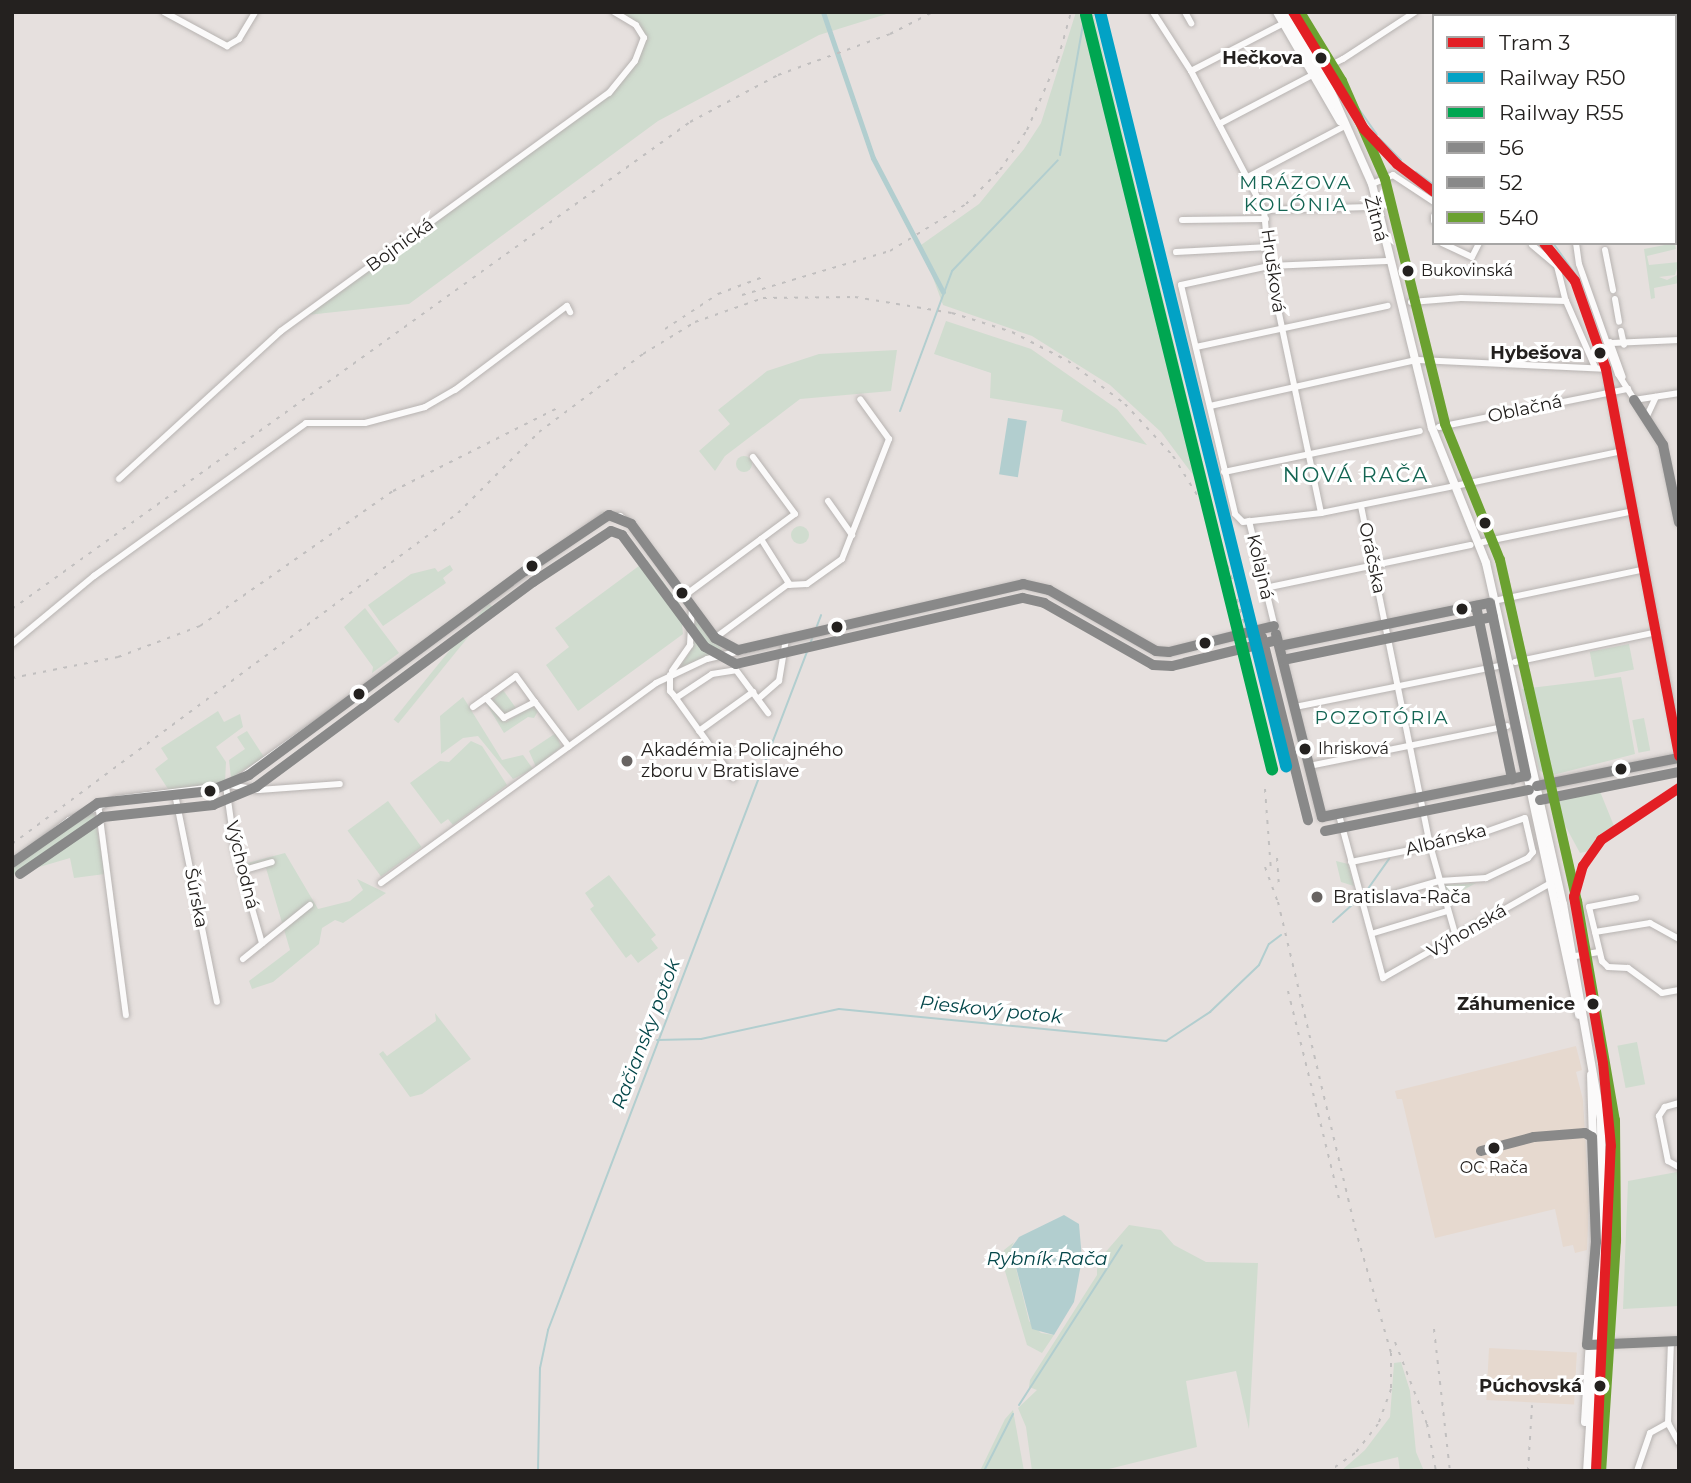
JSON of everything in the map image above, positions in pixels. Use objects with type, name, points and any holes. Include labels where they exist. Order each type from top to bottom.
[{"type":"main road","points":[[1277,12],[1317,73]]},
{"type":"main road","points":[[1283,12],[1317,73]]},
{"type":"main road","name":"Žitná","points":[[1317,73],[1364,178],[1414,361]]},
{"type":"main road","name":"Žitná","points":[[1317,73],[1372,184],[1431,440],[1477,551],[1493,602],[1537,786]]},
{"type":"main road","name":"Žitná","points":[[1493,602],[1527,776]]},
{"type":"main road","points":[[1537,786],[1679,758]]},
{"type":"main road","points":[[1527,776],[1537,786],[1554,881]]},
{"type":"main road","points":[[1527,776],[1573,954],[1601,1120],[1603,1204],[1585,1471]]},
{"type":"main road","points":[[1531,797],[1537,786]]},
{"type":"main road","points":[[1573,954],[1591,1073],[1595,1130],[1596,1242],[1585,1471]]},
{"type":"street","points":[[164,12],[228,46],[239,39],[255,12]]},
{"type":"street","name":"Bojnická","points":[[119,479],[281,331],[609,93],[635,61],[644,41],[639,28],[614,12]]},
{"type":"street","name":"Hrušková","points":[[1153,12],[1191,71],[1264,210],[1269,266],[1321,513]]},
{"type":"street","points":[[1185,12],[1191,23]]},
{"type":"street","points":[[1219,124],[1317,73],[1415,12]]},
{"type":"street","points":[[1191,71],[1284,23]]},
{"type":"street","points":[[1248,177],[1343,127]]},
{"type":"street","points":[[1372,184],[1393,175],[1432,201]]},
{"type":"street","points":[[1264,210],[1369,207]]},
{"type":"street","points":[[1182,220],[1266,219]]},
{"type":"street","points":[[1446,245],[1472,257],[1478,245]]},
{"type":"street","points":[[1532,245],[1557,265],[1566,301],[1595,367]]},
{"type":"street","points":[[1577,245],[1605,335],[1624,380],[1663,445],[1679,523]]},
{"type":"street","points":[[1176,252],[1269,247]]},
{"type":"street","points":[[1605,250],[1613,290]]},
{"type":"street","points":[[1269,266],[1387,261]]},
{"type":"street","name":"Koľajná","points":[[1269,266],[1181,285],[1224,472],[1237,517],[1249,521],[1322,817],[1339,815]]},
{"type":"street","points":[[1411,302],[1461,298],[1566,301]]},
{"type":"street","points":[[1615,299],[1619,321]]},
{"type":"street","points":[[12,644],[94,576],[306,424],[365,423],[425,407],[455,390],[566,306],[570,312]]},
{"type":"street","points":[[1196,346],[1388,306]]},
{"type":"street","points":[[1618,358],[1624,345],[1621,331]]},
{"type":"street","points":[[1605,335],[1612,343],[1624,380]]},
{"type":"street","points":[[1612,343],[1624,345],[1679,340]]},
{"type":"street","points":[[1210,406],[1414,361],[1595,367],[1607,370],[1679,749]]},
{"type":"street","name":"Oblačná","points":[[1439,427],[1628,389]]},
{"type":"street","points":[[1634,400],[1679,393]]},
{"type":"street","points":[[1647,417],[1656,397]]},
{"type":"street","points":[[860,399],[889,439]]},
{"type":"street","points":[[715,638],[790,585],[807,584],[842,559],[893,430]]},
{"type":"street","points":[[1224,472],[1420,431]]},
{"type":"street","points":[[1249,521],[1361,506],[1623,451]]},
{"type":"street","points":[[684,596],[795,514],[753,457]]},
{"type":"street","points":[[828,501],[852,536]]},
{"type":"street","name":"Oráčska","points":[[1361,506],[1430,845],[1456,937]]},
{"type":"street","points":[[1483,542],[1634,511]]},
{"type":"street","points":[[228,786],[600,518],[620,516],[636,529],[715,638],[737,650]]},
{"type":"street","points":[[761,539],[786,574],[790,585]]},
{"type":"street","points":[[1265,588],[1471,545]]},
{"type":"street","points":[[1280,646],[1645,569]]},
{"type":"street","points":[[382,883],[669,675],[737,650],[1029,584],[1049,590],[1156,651],[1274,626]]},
{"type":"street","points":[[669,675],[690,645],[692,606]]},
{"type":"street","points":[[1515,662],[1657,632]]},
{"type":"street","points":[[758,699],[779,681],[786,639]]},
{"type":"street","points":[[1295,707],[1498,666]]},
{"type":"street","points":[[675,697],[712,674],[734,670],[768,713]]},
{"type":"street","points":[[669,675],[675,697],[733,778]]},
{"type":"street","points":[[473,707],[516,676],[569,747]]},
{"type":"street","points":[[699,731],[753,692]]},
{"type":"street","points":[[486,698],[504,718],[512,718],[535,702]]},
{"type":"street","points":[[1309,766],[1507,726]]},
{"type":"street","points":[[1447,911],[1374,933],[1366,902],[1358,893],[1339,815],[1527,776]]},
{"type":"street","points":[[12,863],[98,803],[228,786],[259,790],[340,784]]},
{"type":"street","name":"Východná","points":[[228,786],[241,871],[262,943]]},
{"type":"street","name":"Šúrska","points":[[175,794],[217,1002]]},
{"type":"street","points":[[98,803],[110,877],[126,1015]]},
{"type":"street","name":"Albánska","points":[[1350,862],[1430,845],[1525,818],[1533,852],[1528,858],[1486,878],[1438,881]]},
{"type":"street","points":[[241,871],[272,862]]},
{"type":"street","points":[[1366,902],[1438,881]]},
{"type":"street","name":"Výhonská","points":[[1374,933],[1384,978],[1554,881]]},
{"type":"street","points":[[1636,898],[1589,907],[1602,961],[1608,967],[1628,968],[1662,992],[1679,990]]},
{"type":"street","points":[[243,959],[310,905]]},
{"type":"street","points":[[1595,932],[1653,923],[1679,939]]},
{"type":"street","points":[[1573,954],[1599,952]]},
{"type":"street","points":[[1679,1103],[1665,1107],[1660,1117],[1668,1161],[1679,1167]]},
{"type":"street","points":[[1595,1344],[1675,1341],[1668,1423],[1679,1443]]},
{"type":"street","points":[[1637,1471],[1650,1433],[1668,1423]]},
{"type":"shaded area","points":[[1576,1046],[1582,1070],[1576,1072],[1583,1100],[1589,1200],[1587,1250],[1575,1253],[1573,1245],[1563,1247],[1555,1209],[1435,1238],[1402,1099],[1397,1099],[1395,1091]]},
{"type":"shaded area","points":[[1489,1348],[1577,1353],[1574,1405],[1486,1400]]},
{"type":"green space","points":[[616,12],[893,12],[819,35],[658,121],[409,304],[298,316],[619,86],[645,43],[637,25]]},
{"type":"green space","points":[[1076,12],[1093,12],[1208,483],[1199,483],[1161,432],[1110,385],[1032,336],[943,305],[921,245],[979,204],[1024,149],[1041,123]]},
{"type":"green space","points":[[1675,245],[1676,249],[1647,256],[1649,265],[1679,262],[1675,275],[1659,277],[1667,280],[1679,274],[1679,283],[1654,288],[1655,298],[1651,299],[1644,249]]},
{"type":"green space","points":[[946,321],[1031,349],[1117,409],[1147,445],[1061,421],[1063,410],[990,398],[991,373],[934,354]]},
{"type":"green space","points":[[897,350],[891,391],[800,399],[725,456],[715,471],[699,451],[730,424],[718,410],[767,371],[819,354]]},
{"type":"green space","points":[[741,456],[747,456],[752,464],[750,470],[741,472],[736,467],[736,461]]},
{"type":"green space","points":[[800,526],[806,529],[809,535],[806,541],[800,544],[794,541],[791,535],[794,529]]},
{"type":"green space","points":[[647,560],[680,604],[683,634],[578,711],[546,665],[569,647],[555,628]]},
{"type":"green space","points":[[450,565],[453,570],[443,578],[446,583],[383,626],[368,605],[411,574],[435,568],[438,572]]},
{"type":"green space","points":[[488,603],[493,607],[398,723],[394,720]]},
{"type":"green space","points":[[365,608],[399,653],[372,673],[373,667],[344,627]]},
{"type":"green space","points":[[695,616],[723,651],[680,667],[693,647]]},
{"type":"green space","points":[[1629,644],[1634,670],[1595,677],[1590,652]]},
{"type":"green space","points":[[1621,677],[1635,754],[1549,776],[1539,770],[1522,689]]},
{"type":"green space","points":[[503,690],[518,711],[504,716],[492,701]]},
{"type":"green space","points":[[463,697],[502,760],[523,755],[533,769],[513,779],[478,736],[463,738],[441,754],[440,716]]},
{"type":"green space","points":[[486,703],[506,722],[533,706],[538,711],[534,718],[528,717],[504,733]]},
{"type":"green space","points":[[218,711],[224,722],[240,714],[243,727],[216,747],[226,762],[225,783],[193,790],[168,789],[155,769],[168,759],[161,748]]},
{"type":"green space","points":[[1644,718],[1650,750],[1639,753],[1632,720]]},
{"type":"green space","points":[[247,731],[264,757],[231,778],[229,760],[245,749],[237,737]]},
{"type":"green space","points":[[556,733],[561,747],[536,767],[529,751]]},
{"type":"green space","points":[[471,741],[482,746],[507,785],[453,825],[448,819],[441,824],[410,783],[440,761],[449,762]]},
{"type":"green space","points":[[1597,784],[1614,826],[1589,851],[1580,853],[1548,794]]},
{"type":"green space","points":[[388,801],[422,847],[381,877],[348,830]]},
{"type":"green space","points":[[94,812],[105,874],[74,878],[70,858],[12,875],[12,867]]},
{"type":"green space","points":[[285,853],[318,909],[350,901],[363,890],[357,879],[386,893],[343,923],[335,920],[322,928],[319,944],[273,982],[252,989],[249,981],[290,950],[266,868],[244,864]]},
{"type":"green space","points":[[1336,861],[1348,864],[1354,886],[1341,882]]},
{"type":"green space","points":[[609,875],[656,935],[651,939],[658,948],[638,963],[631,954],[626,958],[590,909],[594,906],[585,893]]},
{"type":"green space","points":[[1476,883],[1447,899],[1443,885]]},
{"type":"green space","points":[[435,1013],[471,1059],[422,1094],[410,1097],[379,1054],[383,1051],[387,1056],[436,1021]]},
{"type":"green space","points":[[1637,1042],[1645,1084],[1626,1088],[1617,1046]]},
{"type":"green space","points":[[1677,1172],[1679,1306],[1623,1309],[1628,1181]]},
{"type":"green space","points":[[1129,1225],[1161,1230],[1174,1245],[1206,1262],[1258,1263],[1249,1429],[1236,1371],[1186,1381],[1197,1447],[1101,1471],[1032,1471],[1026,1427],[1018,1408],[1037,1390],[1029,1387],[1030,1380],[1097,1275],[1097,1262]]},
{"type":"green space","points":[[1014,1242],[1011,1248],[1029,1321],[1041,1333],[1054,1335],[1042,1353],[1027,1345],[1002,1261],[1004,1250]]},
{"type":"green space","points":[[1401,1362],[1410,1391],[1416,1452],[1424,1471],[1400,1471],[1398,1457],[1341,1471],[1365,1450],[1390,1417],[1394,1363]]},
{"type":"green space","points":[[1595,1399],[1599,1399],[1595,1471],[1590,1471]]},
{"type":"green space","points":[[1013,1410],[1024,1471],[980,1471],[1005,1419]]},
{"type":"water","points":[[1008,418],[1027,421],[1018,477],[999,474]]},
{"type":"water","name":"Rybník Rača","points":[[1064,1215],[1079,1224],[1082,1259],[1074,1302],[1054,1335],[1032,1329],[1011,1248],[1019,1237]]},
{"type":"waterway","points":[[823,12],[873,158],[943,292]]},
{"type":"waterway","name":"Račiansky potok","points":[[1060,155],[1083,24],[1093,15]]},
{"type":"waterway","points":[[1347,92],[1377,135]]},
{"type":"waterway","points":[[1379,138],[1401,160]]},
{"type":"waterway","name":"Račiansky potok","points":[[900,411],[952,271],[1058,160]]},
{"type":"waterway","points":[[1416,172],[1432,184]]},
{"type":"waterway","points":[[1554,245],[1578,278]]},
{"type":"waterway","name":"Račiansky potok","points":[[815,631],[821,615]]},
{"type":"waterway","name":"Račiansky potok","points":[[538,1471],[540,1368],[548,1330],[813,636]]},
{"type":"waterway","name":"Pieskový potok","points":[[1365,893],[1389,859]]},
{"type":"waterway","name":"Pieskový potok","points":[[1333,922],[1360,898]]},
{"type":"waterway","name":"Pieskový potok","points":[[657,1040],[701,1039],[839,1009],[1166,1041],[1210,1012],[1259,965],[1269,944],[1281,935]]},
{"type":"waterway","points":[[1019,1405],[1122,1245]]},
{"type":"waterway","points":[[984,1471],[1013,1414]]},
{"type":"railway","points":[[12,609],[690,122],[778,75],[890,34],[933,12]]},
{"type":"railway","points":[[742,295],[890,251],[966,204],[1000,170],[1027,130],[1058,59],[1071,12]]},
{"type":"railway","points":[[665,329],[718,294],[763,277]]},
{"type":"railway","points":[[12,844],[458,513],[539,432],[643,354],[695,322],[763,298],[855,297],[952,313],[1012,332],[1068,361],[1125,404],[1173,456],[1210,516],[1232,579]]},
{"type":"railway","points":[[12,678],[118,657],[200,626],[393,491],[557,408]]},
{"type":"railway","points":[[1237,599],[1258,669]]},
{"type":"railway","points":[[1265,789],[1271,871]]},
{"type":"railway","points":[[1277,858],[1279,889]]},
{"type":"railway","points":[[1265,867],[1278,902],[1355,1228],[1391,1353],[1391,1389],[1378,1424],[1355,1453],[1329,1471]]},
{"type":"railway","points":[[1288,991],[1340,1202]]},
{"type":"railway","points":[[1434,1329],[1450,1471]]},
{"type":"railway","points":[[1395,1342],[1427,1424],[1436,1471]]},
{"type":"railway","points":[[1528,1471],[1532,1405]]},
{"type":"tram line","name":"3","points":[[1293,12],[1364,129],[1397,164],[1432,190]]},
{"type":"tram line","name":"3","points":[[1546,245],[1575,281],[1606,369],[1679,756]]},
{"type":"tram line","name":"3","points":[[1596,1471],[1611,1146],[1603,1063],[1574,897],[1583,866],[1601,840],[1679,788]]},
{"type":"rail line","name":"R50","points":[[1100,12],[1286,766]]},
{"type":"rail line","name":"R55","points":[[1086,15],[1272,769]]},
{"type":"transit line","name":"540","points":[[1300,12],[1342,81],[1385,179],[1445,424],[1500,560],[1577,901],[1615,1120],[1616,1241],[1601,1471]]},
{"type":"transit line","name":"56","points":[[1634,400],[1663,445],[1679,522]]},
{"type":"transit line","name":"56","points":[[12,863],[98,803],[210,791],[249,775],[525,571],[609,515],[631,524],[715,638],[738,650],[1023,584],[1049,590],[1156,651],[1169,652],[1274,626]]},
{"type":"transit line","name":"52","points":[[20,874],[103,817],[213,805],[256,787],[533,582],[611,531],[622,535],[705,647],[736,664],[1023,598],[1044,603],[1153,665],[1172,666],[1277,640]]},
{"type":"transit line","name":"56","points":[[1490,603],[1526,776]]},
{"type":"transit line","name":"56","points":[[1280,646],[1490,603]]},
{"type":"transit line","name":"52","points":[[1476,606],[1512,779]]},
{"type":"transit line","name":"52","points":[[1283,660],[1493,617]]},
{"type":"transit line","name":"56","points":[[1276,634],[1322,817]]},
{"type":"transit line","name":"52","points":[[1262,637],[1308,820]]},
{"type":"transit line","name":"56","points":[[1537,786],[1679,758]]},
{"type":"transit line","name":"52","points":[[1540,800],[1679,772]]},
{"type":"transit line","name":"56","points":[[1322,817],[1526,776]]},
{"type":"transit line","name":"52","points":[[1325,831],[1529,790]]},
{"type":"transit line","name":"56","points":[[1481,1151],[1534,1137],[1585,1133],[1592,1137],[1596,1242],[1587,1345],[1679,1341]]},
{"type":"place","name":"Hečkova","points":[[1321,58]]},
{"type":"place","name":"Bukovinská","points":[[1408,271]]},
{"type":"place","name":"Hybešova","points":[[1600,353]]},
{"type":"place","name":"Ihrisková","points":[[1305,749]]},
{"type":"place","name":"Akadémia Policajného zboru v Bratislave","points":[[627,761]]},
{"type":"place","name":"Bratislava-Rača","points":[[1317,897]]},
{"type":"place","name":"Záhumenice","points":[[1593,1004]]},
{"type":"place","name":"OC Rača","points":[[1494,1148]]},
{"type":"place","name":"Púchovská","points":[[1600,1386]]},
{"type":"district","name":"MRÁZOVA KOLÓNIA","points":[[1296,194]]},
{"type":"district","name":"NOVÁ RAČA","points":[[1356,475]]},
{"type":"district","name":"POZOTÓRIA","points":[[1382,718]]}]
